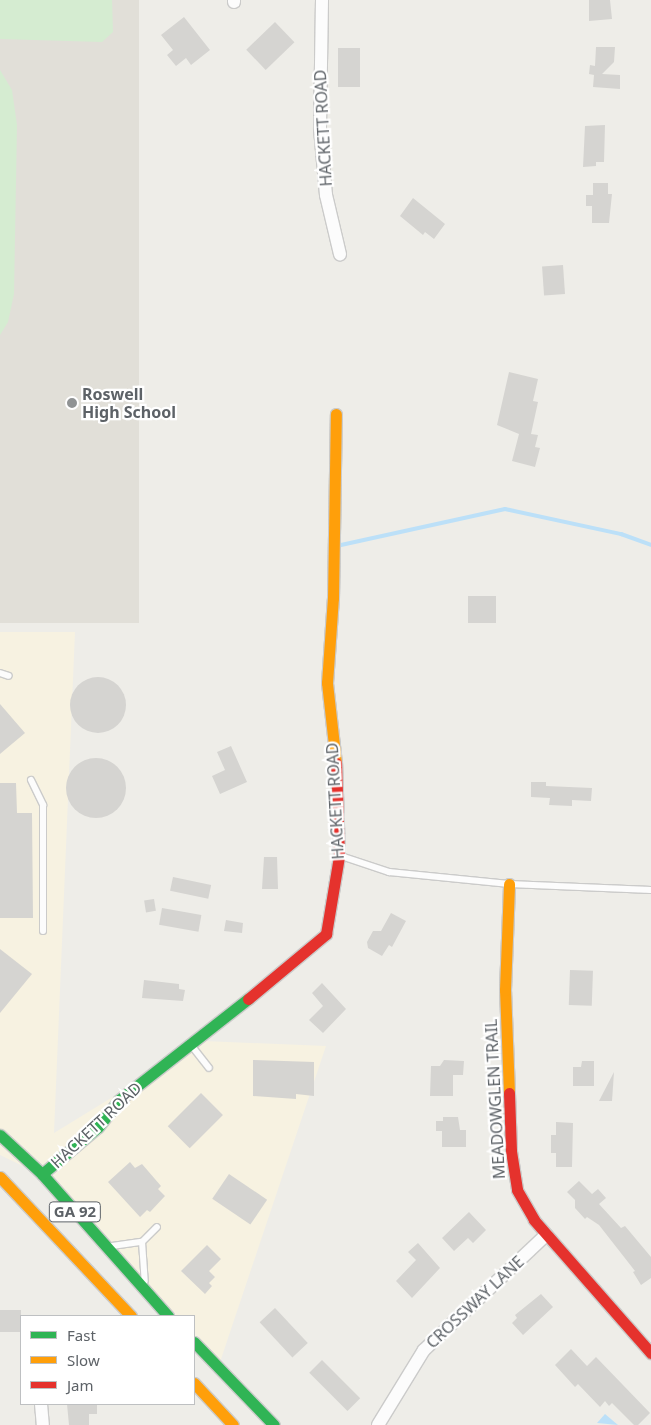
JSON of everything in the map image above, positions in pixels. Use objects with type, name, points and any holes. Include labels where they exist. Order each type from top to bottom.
[{"type":"street","name":"HACKETT ROAD","points":[[322,0],[320,128],[326,195],[340,254]]},
{"type":"street","name":"HACKETT ROAD","points":[[42,1174],[98,1127],[119,1100],[321,941],[329,927],[339,856],[337,776],[326,683],[333,598],[336,414]]},
{"type":"street","name":"MEADOWGLEN TRAIL","points":[[508,884],[505,990],[512,1172],[524,1206],[546,1235],[651,1353]]},
{"type":"street","name":"GA 92","points":[[0,1135],[42,1174],[167,1315]]},
{"type":"street","name":"GA 92","points":[[0,1176],[130,1315]]},
{"type":"street","name":"CROSSWAY LANE","points":[[378,1425],[424,1350],[546,1235]]},
{"type":"street","points":[[195,1343],[274,1425]]},
{"type":"street","points":[[195,1384],[233,1425]]},
{"type":"street","points":[[41,1405],[43,1425]]},
{"type":"lane","points":[[0,673],[9,676]]},
{"type":"lane","points":[[31,780],[43,805],[43,931]]},
{"type":"lane","points":[[339,856],[388,872],[508,884],[651,890]]},
{"type":"lane","points":[[191,1045],[208,1068]]},
{"type":"lane","points":[[105,1246],[142,1242],[157,1227]]},
{"type":"lane","points":[[142,1242],[146,1293]]},
{"type":"shaded area","name":"Roswell High School","points":[[0,0],[139,0],[139,623],[0,623]]},
{"type":"shaded area","points":[[0,632],[75,632],[54,1133],[204,1041],[326,1046],[218,1368],[195,1342],[195,1315],[171,1315],[52,1180],[0,1155]]},
{"type":"green space","points":[[0,0],[112,0],[113,32],[102,42],[0,39]]},
{"type":"green space","points":[[0,70],[12,90],[17,125],[14,294],[8,322],[0,335]]},
{"type":"water","points":[[605,1414],[618,1425],[597,1423]]},
{"type":"building","points":[[589,0],[610,0],[612,19],[589,21]]},
{"type":"building","points":[[184,17],[210,50],[191,65],[186,58],[176,66],[167,55],[173,50],[161,35]]},
{"type":"building","points":[[275,22],[294,42],[266,70],[246,50]]},
{"type":"building","points":[[596,47],[615,47],[614,62],[602,74],[620,75],[620,89],[593,87],[594,75],[589,74],[590,65],[595,66]]},
{"type":"building","points":[[338,48],[360,48],[360,87],[338,87]]},
{"type":"building","points":[[605,125],[604,162],[596,162],[596,166],[583,167],[585,126]]},
{"type":"building","points":[[593,183],[608,183],[608,194],[612,194],[609,223],[592,223],[592,206],[586,206],[586,195],[593,195]]},
{"type":"building","points":[[413,198],[445,224],[434,239],[425,232],[423,235],[400,216]]},
{"type":"building","points":[[563,265],[565,294],[544,295],[542,266]]},
{"type":"building","points":[[509,372],[538,379],[533,401],[538,402],[531,434],[538,435],[535,447],[540,448],[535,467],[512,461],[519,434],[497,425]]},
{"type":"building","points":[[468,596],[496,596],[496,623],[468,623]]},
{"type":"building","points":[[92,677],[104,677],[114,681],[122,689],[126,705],[122,721],[114,729],[104,733],[92,733],[82,729],[74,721],[70,711],[70,699],[74,689],[82,681]]},
{"type":"building","points":[[0,704],[25,733],[0,754]]},
{"type":"building","points":[[231,746],[247,782],[220,794],[212,776],[225,770],[217,752]]},
{"type":"building","points":[[96,758],[112,763],[117,767],[121,772],[126,788],[121,804],[117,809],[112,813],[96,818],[80,813],[75,809],[71,804],[66,788],[71,772],[75,767],[80,763]]},
{"type":"building","points":[[531,782],[546,782],[546,786],[592,788],[591,801],[572,800],[572,806],[549,805],[550,798],[531,797]]},
{"type":"building","points":[[0,783],[16,783],[17,813],[32,813],[33,918],[0,918]]},
{"type":"building","points":[[264,857],[277,857],[278,889],[262,889]]},
{"type":"building","points":[[173,877],[211,885],[208,899],[170,891]]},
{"type":"building","points":[[154,899],[156,911],[146,912],[144,901]]},
{"type":"building","points":[[162,908],[201,915],[198,932],[159,925]]},
{"type":"building","points":[[391,913],[406,921],[392,947],[389,945],[382,956],[368,948],[367,942],[373,931],[381,931]]},
{"type":"building","points":[[226,920],[243,923],[242,933],[224,931]]},
{"type":"building","points":[[0,949],[32,974],[0,1013]]},
{"type":"building","points":[[570,970],[593,971],[592,1006],[569,1005]]},
{"type":"building","points":[[144,980],[179,984],[179,989],[185,990],[183,1001],[142,998]]},
{"type":"building","points":[[322,983],[346,1009],[323,1033],[309,1020],[323,1006],[312,993]]},
{"type":"building","points":[[253,1060],[314,1062],[314,1096],[296,1094],[296,1099],[253,1096]]},
{"type":"building","points":[[444,1060],[464,1061],[463,1075],[453,1075],[453,1096],[430,1096],[431,1066],[440,1066]]},
{"type":"building","points":[[582,1061],[594,1061],[594,1086],[573,1086],[573,1067],[581,1067]]},
{"type":"building","points":[[614,1072],[612,1101],[599,1101]]},
{"type":"building","points":[[201,1093],[223,1115],[190,1148],[168,1126]]},
{"type":"building","points":[[443,1117],[458,1117],[460,1130],[466,1130],[466,1147],[442,1147],[442,1131],[436,1131],[436,1121],[443,1121]]},
{"type":"building","points":[[556,1122],[573,1123],[572,1167],[556,1167],[556,1153],[551,1153],[551,1135],[556,1135]]},
{"type":"building","points":[[130,1162],[135,1168],[142,1164],[161,1186],[158,1189],[165,1196],[150,1212],[147,1210],[140,1217],[108,1182]]},
{"type":"building","points":[[229,1174],[267,1200],[250,1225],[212,1199]]},
{"type":"building","points":[[579,1181],[592,1194],[598,1189],[606,1198],[599,1204],[621,1228],[625,1226],[651,1257],[651,1278],[641,1285],[633,1272],[635,1271],[599,1225],[587,1217],[585,1219],[575,1208],[575,1200],[567,1192]]},
{"type":"building","points":[[469,1212],[486,1230],[473,1243],[468,1238],[454,1251],[442,1238]]},
{"type":"building","points":[[418,1243],[440,1268],[412,1298],[396,1281],[416,1260],[408,1252]]},
{"type":"building","points":[[207,1245],[221,1259],[209,1271],[215,1277],[209,1283],[212,1286],[205,1294],[181,1271]]},
{"type":"building","points":[[541,1294],[553,1307],[523,1335],[512,1323],[517,1318],[515,1315]]},
{"type":"building","points":[[275,1308],[308,1343],[292,1357],[260,1322]]},
{"type":"building","points":[[0,1310],[21,1310],[20,1332],[0,1332]]},
{"type":"building","points":[[571,1349],[587,1366],[596,1357],[650,1413],[638,1425],[634,1425],[612,1403],[609,1406],[605,1401],[600,1407],[578,1384],[575,1387],[555,1365]]},
{"type":"building","points":[[322,1360],[360,1398],[347,1411],[309,1373]]},
{"type":"building","points":[[67,1405],[97,1405],[97,1414],[89,1414],[89,1425],[69,1425]]},
{"type":"waterway","points":[[341,545],[505,509],[621,534],[651,545]]},
{"type":"traffic: fast","points":[[42,1174],[98,1127],[119,1100],[248,999]]},
{"type":"traffic: fast","points":[[0,1135],[42,1174],[167,1315]]},
{"type":"traffic: fast","points":[[195,1343],[274,1425]]},
{"type":"traffic: slow","points":[[336,414],[333,598],[327,683],[336,763]]},
{"type":"traffic: slow","points":[[509,884],[505,990],[509,1093]]},
{"type":"traffic: slow","points":[[0,1177],[130,1315]]},
{"type":"traffic: slow","points":[[195,1384],[233,1425]]},
{"type":"traffic: jam","points":[[248,999],[326,934],[339,856],[336,763]]},
{"type":"traffic: jam","points":[[509,1093],[511,1151],[517,1190],[534,1220],[651,1353]]},
{"type":"place","name":"Roswell High School","points":[[72,403]]}]
